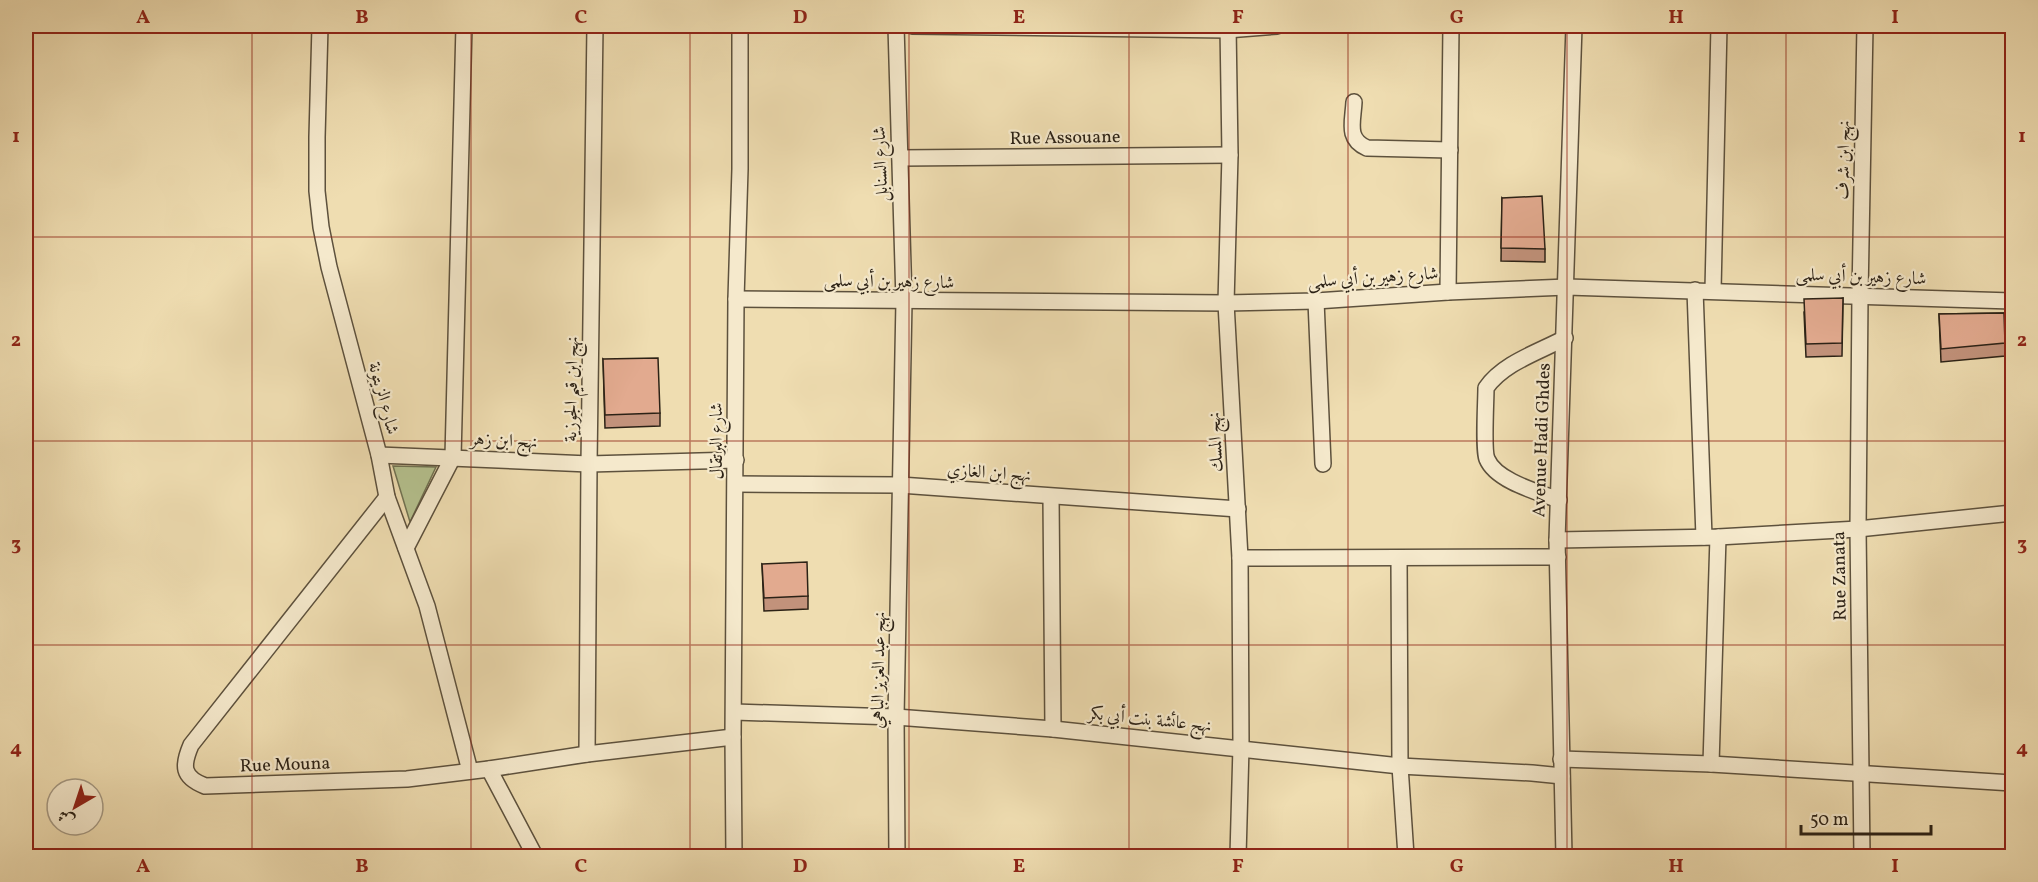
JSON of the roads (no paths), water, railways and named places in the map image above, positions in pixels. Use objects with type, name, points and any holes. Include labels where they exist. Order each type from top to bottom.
[{"type":"street","name":"شارع الزيتونة","points":[[320,26],[317,169],[321,227],[342,322],[379,454],[387,496],[427,606],[470,771]]},
{"type":"street","points":[[406,548],[453,457],[464,26]]},
{"type":"street","name":"نهج ابن قيم الجوزية","points":[[587,754],[595,26]]},
{"type":"street","name":"شارع البرتقال","points":[[734,856],[736,299],[740,169],[740,26]]},
{"type":"street","name":"شارع السنابل","points":[[896,26],[904,301],[900,485]]},
{"type":"street","points":[[912,26],[1228,28],[1276,26]]},
{"type":"street","points":[[1448,292],[1451,26]]},
{"type":"street","name":"Avenue Hadi Ghdes","points":[[1564,856],[1557,540],[1574,26]]},
{"type":"street","points":[[1713,290],[1719,26]]},
{"type":"street","name":"نهج ابن شرف","points":[[1860,295],[1866,26]]},
{"type":"street","name":"نهج المسك","points":[[1228,28],[1230,155],[1226,303],[1240,558],[1241,747],[1238,856]]},
{"type":"street","points":[[1354,102],[1352,136],[1357,144],[1367,148],[1450,150]]},
{"type":"street","name":"Rue Assouane","points":[[900,159],[1230,155]]},
{"type":"street","name":"شارع زهير بن أبي سلمى","points":[[736,299],[1226,303],[1316,301],[1567,287],[2013,301]]},
{"type":"street","points":[[1695,290],[1711,537],[1711,764]]},
{"type":"street","name":"Rue Zanata","points":[[1860,295],[1858,529],[1862,856]]},
{"type":"street","points":[[1316,301],[1323,464]]},
{"type":"street","points":[[1559,500],[1508,479],[1497,472],[1486,458],[1486,388],[1492,379],[1505,369],[1565,338]]},
{"type":"street","name":"نهج ابن زهر","points":[[379,454],[589,464],[736,460]]},
{"type":"street","name":"نهج ابن الغازي","points":[[736,484],[900,485],[1238,509]]},
{"type":"street","name":"نهج عبد العزيز الباهي","points":[[897,856],[896,717],[900,485]]},
{"type":"street","name":"Rue Mouna","points":[[387,496],[191,745],[184,766],[194,782],[205,786],[407,779],[733,737]]},
{"type":"street","points":[[1051,497],[1053,729]]},
{"type":"street","points":[[1557,540],[1711,537],[1858,529],[2013,513]]},
{"type":"street","points":[[1240,558],[1558,557]]},
{"type":"street","points":[[1399,558],[1400,765],[1406,856]]},
{"type":"street","name":"نهج عائشة بنت أبي بكر","points":[[734,712],[896,717],[1053,729],[1400,765],[1562,776]]},
{"type":"street","points":[[1561,759],[1862,772],[2013,783]]},
{"type":"street","points":[[489,770],[535,856]]}]
